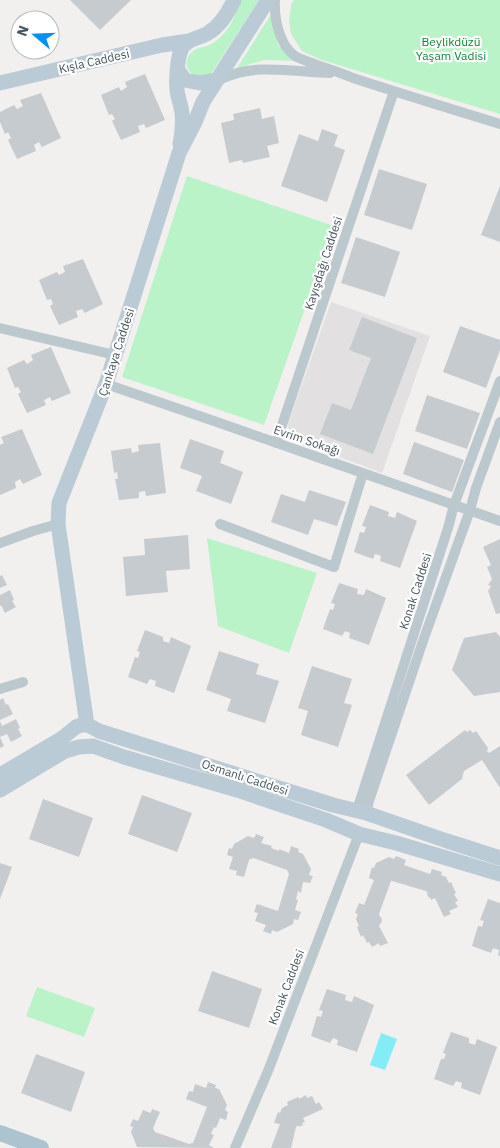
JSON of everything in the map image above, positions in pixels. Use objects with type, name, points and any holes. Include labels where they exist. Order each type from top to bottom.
[{"type":"main road","name":"Kışla Caddesi","points":[[0,83],[162,45],[189,41],[215,28],[234,0]]},
{"type":"main road","name":"Çankaya Caddesi","points":[[84,728],[58,524],[59,502],[106,384],[179,153],[203,102],[268,0]]},
{"type":"main road","points":[[179,153],[182,113],[177,90],[178,59],[182,48],[189,41]]},
{"type":"main road","points":[[178,70],[185,80],[200,82],[217,80]]},
{"type":"main road","points":[[84,728],[72,734],[72,739],[84,746]]},
{"type":"main road","points":[[0,790],[65,752],[93,742],[95,735],[84,728]]},
{"type":"main road","points":[[0,775],[84,728]]},
{"type":"main road","name":"Osmanlı Caddesi","points":[[84,728],[99,731],[333,805],[362,812],[500,858]]},
{"type":"main road","name":"Osmanlı Caddesi","points":[[84,746],[93,746],[237,790],[359,833],[500,874]]},
{"type":"main road","points":[[362,812],[373,824],[372,830],[359,833],[350,819],[362,812]]},
{"type":"main road","points":[[0,1132],[42,1148]]},
{"type":"street","points":[[275,0],[277,23],[282,38],[294,56],[338,73],[500,124]]},
{"type":"street","points":[[217,80],[240,72],[264,69],[338,73]]},
{"type":"street","name":"Kayışdağı Caddesi","points":[[276,443],[394,91]]},
{"type":"street","points":[[0,328],[115,356]]},
{"type":"street","name":"Konak Caddesi","points":[[362,812],[454,505],[500,381]]},
{"type":"street","name":"Evrim Sokağı","points":[[106,384],[500,521]]},
{"type":"street","name":"Konak Caddesi","points":[[362,812],[369,801],[500,422]]},
{"type":"street","points":[[220,524],[334,567],[363,473]]},
{"type":"street","points":[[0,543],[34,530],[58,524]]},
{"type":"street","points":[[0,689],[23,682]]},
{"type":"street","name":"Konak Caddesi","points":[[234,1148],[268,1071],[359,833]]},
{"type":"shaded area","points":[[331,302],[430,336],[382,473],[289,438],[288,424]]},
{"type":"green space","points":[[240,0],[259,0],[211,74],[199,77],[191,74],[187,67],[187,58],[194,50],[213,43],[224,33],[233,21]]},
{"type":"green space","name":"Beylikdüzü Yaşam Vadisi","points":[[294,0],[500,0],[500,114],[322,60],[302,51],[291,34],[289,21],[291,5]]},
{"type":"green space","points":[[272,13],[278,45],[295,61],[264,60],[237,68]]},
{"type":"green space","points":[[187,176],[334,226],[264,425],[122,377]]},
{"type":"green space","points":[[207,538],[317,573],[289,653],[218,626]]},
{"type":"green space","points":[[37,987],[95,1008],[84,1037],[26,1016]]},
{"type":"water","points":[[381,1033],[397,1039],[385,1070],[370,1065]]},
{"type":"building","points":[[70,0],[131,0],[100,30]]},
{"type":"building","points":[[145,74],[165,120],[146,128],[144,124],[138,126],[140,132],[121,140],[112,121],[115,119],[112,114],[109,115],[101,95],[119,87],[121,91],[127,87],[125,82]]},
{"type":"building","points":[[41,93],[61,138],[42,147],[39,142],[34,145],[36,151],[17,159],[8,140],[11,138],[8,132],[5,134],[0,122],[0,112],[14,105],[17,109],[23,106],[20,100]]},
{"type":"building","points":[[260,108],[262,119],[274,116],[279,143],[267,146],[270,157],[243,163],[242,160],[229,163],[221,123],[234,120],[233,114]]},
{"type":"building","points":[[322,129],[338,135],[334,146],[345,150],[327,202],[281,186],[299,134],[318,141]]},
{"type":"building","points":[[379,169],[427,184],[412,230],[364,215]]},
{"type":"building","points":[[500,186],[500,242],[481,235]]},
{"type":"building","points":[[356,237],[400,252],[385,297],[341,283]]},
{"type":"building","points":[[83,259],[103,304],[85,313],[82,309],[76,311],[78,317],[59,325],[50,306],[53,304],[51,299],[47,300],[39,280],[57,272],[59,275],[65,272],[63,266]]},
{"type":"building","points":[[362,317],[417,338],[373,454],[320,434],[332,403],[351,410],[371,358],[349,350]]},
{"type":"building","points":[[460,326],[500,340],[500,350],[486,388],[443,372]]},
{"type":"building","points":[[51,347],[71,393],[52,401],[50,397],[44,400],[46,405],[27,413],[18,394],[21,392],[18,387],[15,388],[7,368],[24,360],[27,364],[33,360],[31,355]]},
{"type":"building","points":[[427,395],[480,413],[467,449],[415,431]]},
{"type":"building","points":[[22,429],[42,475],[23,484],[20,479],[15,482],[16,488],[0,495],[0,445],[4,443],[1,437]]},
{"type":"building","points":[[190,439],[224,451],[220,463],[243,472],[231,504],[196,491],[202,476],[180,468]]},
{"type":"building","points":[[414,442],[464,460],[452,492],[403,474]]},
{"type":"building","points":[[160,443],[166,493],[146,496],[145,491],[139,492],[139,498],[119,500],[115,479],[118,479],[117,472],[114,473],[111,451],[131,448],[132,453],[139,451],[138,445]]},
{"type":"building","points":[[309,490],[346,502],[337,526],[314,519],[308,535],[271,522],[281,494],[305,502]]},
{"type":"building","points":[[370,505],[389,512],[388,516],[395,518],[397,512],[417,521],[400,568],[380,561],[381,556],[375,554],[373,559],[354,552],[360,532],[364,533],[366,527],[362,526]]},
{"type":"building","points":[[188,535],[190,569],[166,571],[168,592],[126,596],[123,557],[145,555],[144,539]]},
{"type":"building","points":[[500,539],[500,613],[496,614],[488,591],[491,586],[488,585],[492,579],[487,567],[491,565],[483,547]]},
{"type":"building","points":[[2,575],[7,585],[0,588],[0,576]]},
{"type":"building","points":[[339,583],[358,589],[357,594],[364,595],[366,589],[386,598],[369,645],[349,638],[350,633],[345,631],[342,636],[323,629],[330,609],[333,610],[335,604],[331,603]]},
{"type":"building","points":[[10,590],[14,600],[12,601],[16,607],[5,613],[0,606],[0,595]]},
{"type":"building","points":[[145,630],[163,637],[163,641],[169,643],[171,637],[191,646],[174,693],[155,686],[156,681],[150,679],[147,684],[128,677],[135,657],[138,658],[140,652],[137,651]]},
{"type":"building","points":[[496,632],[500,637],[500,692],[474,696],[452,670],[464,638]]},
{"type":"building","points":[[219,651],[259,664],[256,674],[279,681],[265,723],[227,711],[231,699],[206,690]]},
{"type":"building","points":[[312,666],[352,679],[344,703],[352,705],[338,747],[301,735],[308,711],[298,708]]},
{"type":"building","points":[[3,698],[13,714],[0,720],[0,700]]},
{"type":"building","points":[[16,719],[22,736],[11,742],[7,734],[0,737],[0,721],[2,726]]},
{"type":"building","points":[[465,730],[467,732],[470,730],[473,733],[476,731],[488,748],[487,751],[489,753],[500,746],[500,788],[482,760],[464,771],[462,779],[429,805],[406,775]]},
{"type":"building","points":[[0,737],[4,746],[0,748]]},
{"type":"building","points":[[142,795],[192,813],[177,852],[128,834]]},
{"type":"building","points":[[43,799],[93,818],[79,857],[29,839]]},
{"type":"building","points":[[256,834],[264,837],[261,843],[272,846],[271,848],[279,851],[279,849],[289,853],[291,846],[299,849],[298,852],[303,854],[311,869],[309,875],[313,876],[310,883],[303,882],[301,893],[298,891],[295,910],[301,912],[298,920],[294,919],[293,924],[277,932],[272,930],[271,934],[263,931],[266,925],[255,921],[258,913],[254,912],[257,904],[278,911],[289,874],[287,870],[253,858],[249,860],[244,877],[236,875],[237,871],[229,869],[233,857],[227,855],[229,848],[232,849],[234,844],[248,836],[254,838]]},
{"type":"building","points":[[396,856],[406,860],[404,865],[430,874],[432,869],[442,872],[441,875],[446,877],[449,883],[451,882],[456,893],[454,894],[458,901],[455,902],[458,907],[449,911],[451,914],[444,917],[435,898],[431,900],[426,891],[391,881],[379,914],[382,921],[379,926],[388,943],[380,946],[379,943],[372,947],[369,942],[367,943],[363,935],[361,937],[357,927],[359,926],[356,919],[358,914],[355,913],[359,903],[364,905],[374,880],[369,878],[372,867],[374,868],[376,863],[389,857],[394,859]]},
{"type":"building","points":[[0,863],[12,867],[0,899]]},
{"type":"building","points":[[488,899],[500,903],[500,956],[498,955],[499,950],[493,948],[491,953],[472,946],[478,926],[482,927],[484,921],[480,920]]},
{"type":"building","points":[[212,971],[262,989],[249,1028],[198,1011]]},
{"type":"building","points":[[327,989],[346,995],[345,1000],[352,1002],[354,996],[374,1005],[357,1052],[337,1045],[338,1040],[333,1038],[330,1043],[311,1036],[317,1016],[321,1017],[323,1011],[319,1010]]},
{"type":"building","points":[[451,1032],[469,1038],[469,1043],[475,1045],[477,1039],[497,1047],[480,1095],[461,1088],[462,1083],[456,1081],[453,1086],[434,1079],[441,1059],[444,1059],[446,1054],[443,1053]]},
{"type":"building","points":[[36,1054],[85,1072],[71,1112],[21,1093]]},
{"type":"building","points":[[208,1082],[216,1085],[215,1088],[219,1089],[227,1105],[225,1110],[228,1112],[226,1120],[220,1118],[211,1134],[214,1135],[209,1145],[214,1148],[137,1147],[131,1132],[133,1127],[130,1126],[133,1119],[138,1121],[143,1110],[151,1113],[152,1109],[160,1112],[153,1128],[155,1132],[189,1144],[193,1143],[207,1107],[186,1099],[189,1091],[193,1092],[195,1084],[206,1088]]},
{"type":"building","points":[[306,1095],[307,1098],[312,1096],[316,1104],[319,1102],[323,1109],[303,1118],[305,1122],[302,1123],[303,1125],[296,1127],[291,1148],[271,1148],[280,1124],[274,1123],[278,1112],[280,1113],[282,1108],[288,1105],[287,1102]]}]
